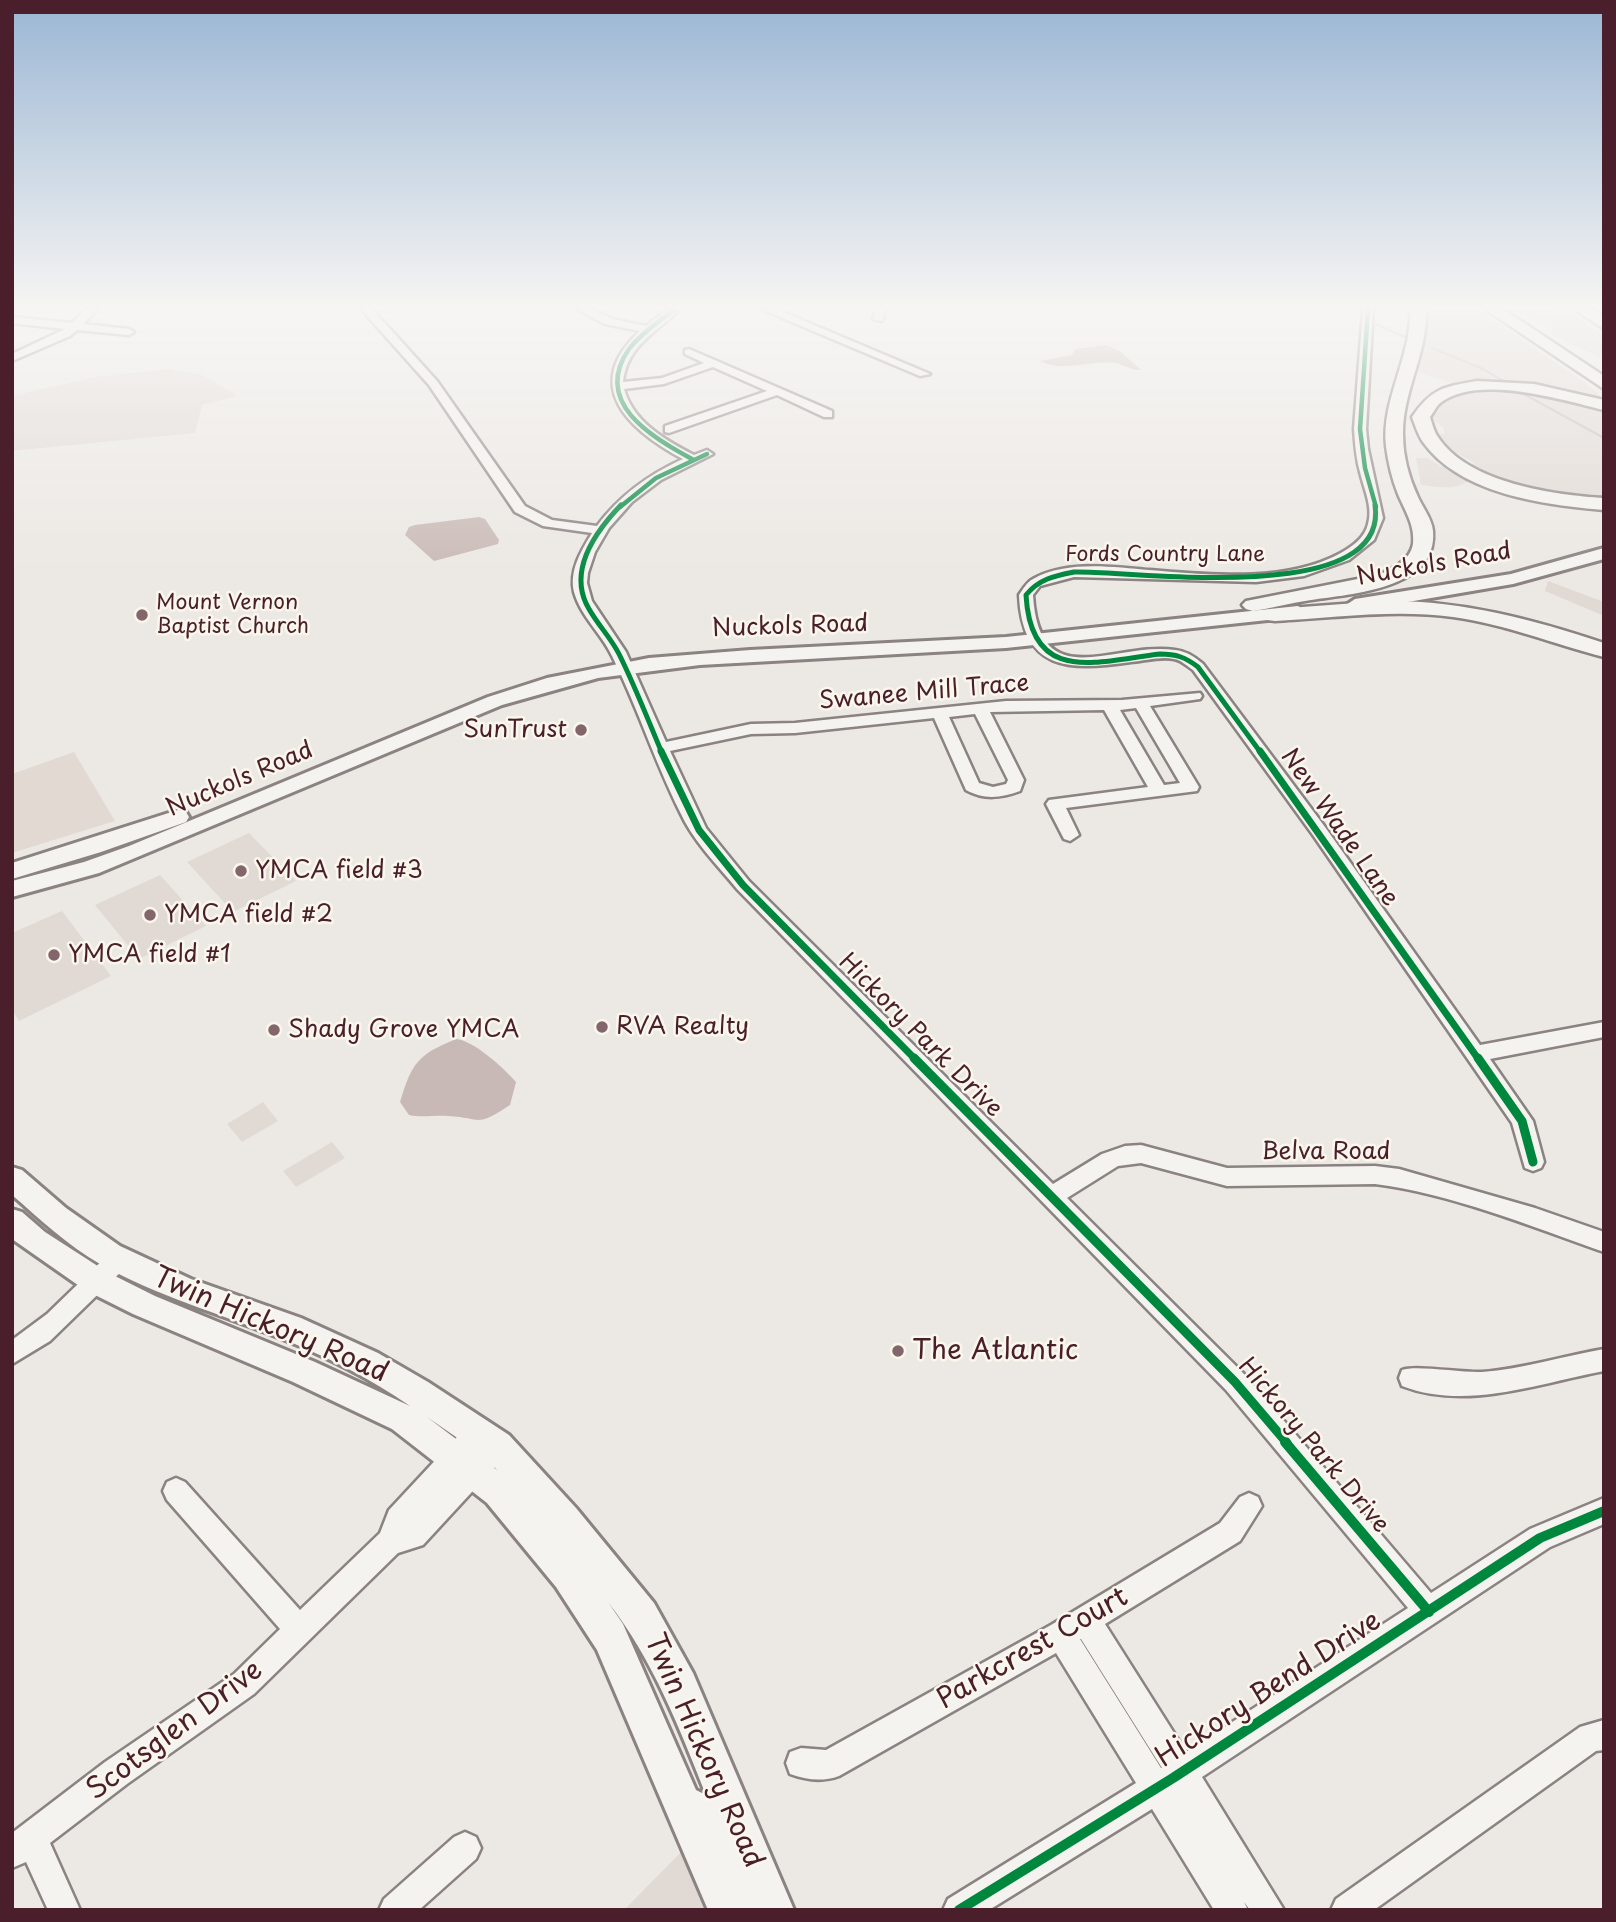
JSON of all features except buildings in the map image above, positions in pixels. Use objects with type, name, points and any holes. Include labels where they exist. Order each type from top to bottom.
[{"type":"highway","points":[[1256,610],[1376,583],[1403,570],[1423,547],[1423,530],[1399,469],[1394,429],[1399,399]]},
{"type":"highway","points":[[1435,399],[1427,405],[1421,417],[1424,434],[1436,448],[1472,472],[1527,492],[1604,504]]},
{"type":"highway","points":[[1580,399],[1604,405]]},
{"type":"highway","points":[[1256,610],[1397,607],[1454,611],[1513,622],[1604,650]]},
{"type":"main road","name":"Nuckols Road","points":[[1256,610],[1455,578],[1533,560],[1604,539]]},
{"type":"main road","name":"Nuckols Road","points":[[12,871],[179,817],[481,690],[551,667],[621,659],[905,649],[1036,633],[1455,591],[1526,576],[1604,553]]},
{"type":"main road","name":"Nuckols Road","points":[[12,890],[91,868],[163,841],[506,697],[572,678],[621,659]]},
{"type":"main road","points":[[12,896],[91,868]]},
{"type":"main road","name":"Twin Hickory Road","points":[[12,1178],[56,1216],[144,1305],[304,1372],[476,1452],[564,1520],[641,1616],[680,1686],[774,1910]]},
{"type":"main road","name":"Twin Hickory Road","points":[[12,1221],[35,1241],[107,1270]]},
{"type":"main road","name":"Twin Hickory Road","points":[[476,1452],[499,1492],[568,1574],[610,1637],[729,1910]]},
{"type":"main road","points":[[682,1799],[715,1830],[751,1910]]},
{"type":"street","points":[[444,399],[520,509],[533,518],[552,524],[600,530]]},
{"type":"street","points":[[621,399],[625,409],[634,420],[658,440],[692,459]]},
{"type":"street","points":[[669,429],[756,399]]},
{"type":"street","points":[[795,399],[828,414]]},
{"type":"street","name":"Fords Country Lane","points":[[1036,633],[1024,604],[1026,594],[1038,582],[1054,576],[1082,572],[1222,578],[1280,575],[1324,566],[1348,555],[1363,544],[1373,529],[1377,516],[1376,503],[1364,466],[1361,438],[1363,399]]},
{"type":"street","name":"Hickory Park Drive","points":[[707,454],[692,459],[635,491],[614,511],[600,530],[583,563],[579,582],[585,600],[621,659],[695,824],[743,885],[1235,1381],[1429,1612]]},
{"type":"street","name":"New Wade Lane","points":[[1036,633],[1050,656],[1068,662],[1161,653],[1180,656],[1198,667],[1319,831],[1522,1121],[1534,1162]]},
{"type":"street","name":"Swanee Mill Trace","points":[[661,748],[740,730],[790,728],[1025,705],[1141,704],[1194,696]]},
{"type":"street","points":[[1070,835],[1055,804],[1191,787],[1141,704]]},
{"type":"street","points":[[1110,706],[1159,791]]},
{"type":"street","points":[[940,714],[972,786],[989,793],[1010,789],[1017,780],[980,709]]},
{"type":"street","points":[[1474,1054],[1604,1029]]},
{"type":"street","name":"Belva Road","points":[[1052,1196],[1110,1160],[1141,1154],[1227,1177],[1375,1175],[1399,1178],[1535,1217],[1604,1242]]},
{"type":"street","points":[[12,1353],[27,1345],[69,1310],[107,1270]]},
{"type":"street","points":[[1411,1378],[1448,1385],[1507,1382],[1604,1360]]},
{"type":"street","name":"Scotsglen Drive","points":[[22,1847],[116,1773],[244,1684],[391,1541],[414,1536],[476,1452]]},
{"type":"street","points":[[176,1491],[300,1630]]},
{"type":"street","name":"Parkcrest Court","points":[[801,1763],[828,1765],[1061,1635],[1230,1532],[1249,1506]]},
{"type":"street","name":"Hickory Bend Drive","points":[[959,1910],[1168,1781],[1540,1538],[1604,1511]]},
{"type":"street","points":[[1086,1620],[1232,1910]]},
{"type":"street","points":[[1061,1635],[1168,1781],[1268,1910]]},
{"type":"street","points":[[1347,1910],[1590,1737],[1604,1735]]},
{"type":"street","points":[[22,1847],[64,1910]]},
{"type":"street","points":[[395,1910],[466,1848]]},
{"type":"shaded area","points":[[12,399],[227,399],[202,405],[195,433],[12,451]]},
{"type":"shaded area","points":[[1448,399],[1556,399],[1604,412],[1604,500],[1535,489],[1470,468],[1474,463],[1432,439],[1433,433],[1445,434],[1443,427],[1433,420],[1435,403]]},
{"type":"shaded area","points":[[1416,458],[1427,458],[1468,481],[1451,487],[1421,485]]},
{"type":"shaded area","points":[[479,517],[485,519],[499,540],[498,544],[434,561],[405,535],[409,527],[415,525]]},
{"type":"shaded area","points":[[1548,581],[1604,602],[1604,616],[1545,591]]},
{"type":"shaded area","points":[[74,752],[115,821],[12,853],[12,774]]},
{"type":"shaded area","name":"YMCA field #3","points":[[249,833],[296,881],[233,912],[187,862]]},
{"type":"shaded area","name":"YMCA field #2","points":[[160,875],[206,926],[139,959],[95,905]]},
{"type":"shaded area","name":"YMCA field #1","points":[[62,911],[111,976],[19,1021],[12,1010],[12,933]]},
{"type":"shaded area","points":[[456,1039],[479,1049],[516,1082],[510,1105],[491,1117],[479,1120],[409,1115],[400,1102],[413,1069],[432,1050]]},
{"type":"shaded area","points":[[263,1102],[278,1121],[242,1142],[227,1124]]},
{"type":"shaded area","points":[[332,1142],[345,1158],[296,1187],[283,1171]]},
{"type":"shaded area","points":[[692,1841],[721,1910],[624,1910]]},
{"type":"waterway","points":[[1532,399],[1604,438]]},
{"type":"cycle path","points":[[620,399],[631,416],[644,429],[692,459]]},
{"type":"cycle path","points":[[1361,399],[1361,449],[1376,518],[1369,537],[1344,557],[1316,569],[1268,577],[1222,578],[1074,572],[1052,576],[1035,583],[1026,595],[1027,612],[1041,646],[1059,660],[1090,662],[1174,654],[1186,658],[1198,667],[1319,831],[1522,1121],[1533,1162]]},
{"type":"cycle path","points":[[707,454],[672,469],[627,499],[593,543],[580,578],[585,601],[618,652],[699,830],[743,885],[1235,1382],[1429,1612]]},
{"type":"cycle path","points":[[959,1910],[1173,1778],[1540,1538],[1604,1511]]},
{"type":"place","name":"Mount Vernon Baptist Church","points":[[142,615]]},
{"type":"place","name":"SunTrust","points":[[581,730]]},
{"type":"place","name":"YMCA field #3","points":[[241,871]]},
{"type":"place","name":"YMCA field #2","points":[[150,915]]},
{"type":"place","name":"YMCA field #1","points":[[54,955]]},
{"type":"place","name":"RVA Realty","points":[[602,1027]]},
{"type":"place","name":"Shady Grove YMCA","points":[[274,1030]]},
{"type":"place","name":"The Atlantic","points":[[898,1351]]}]
